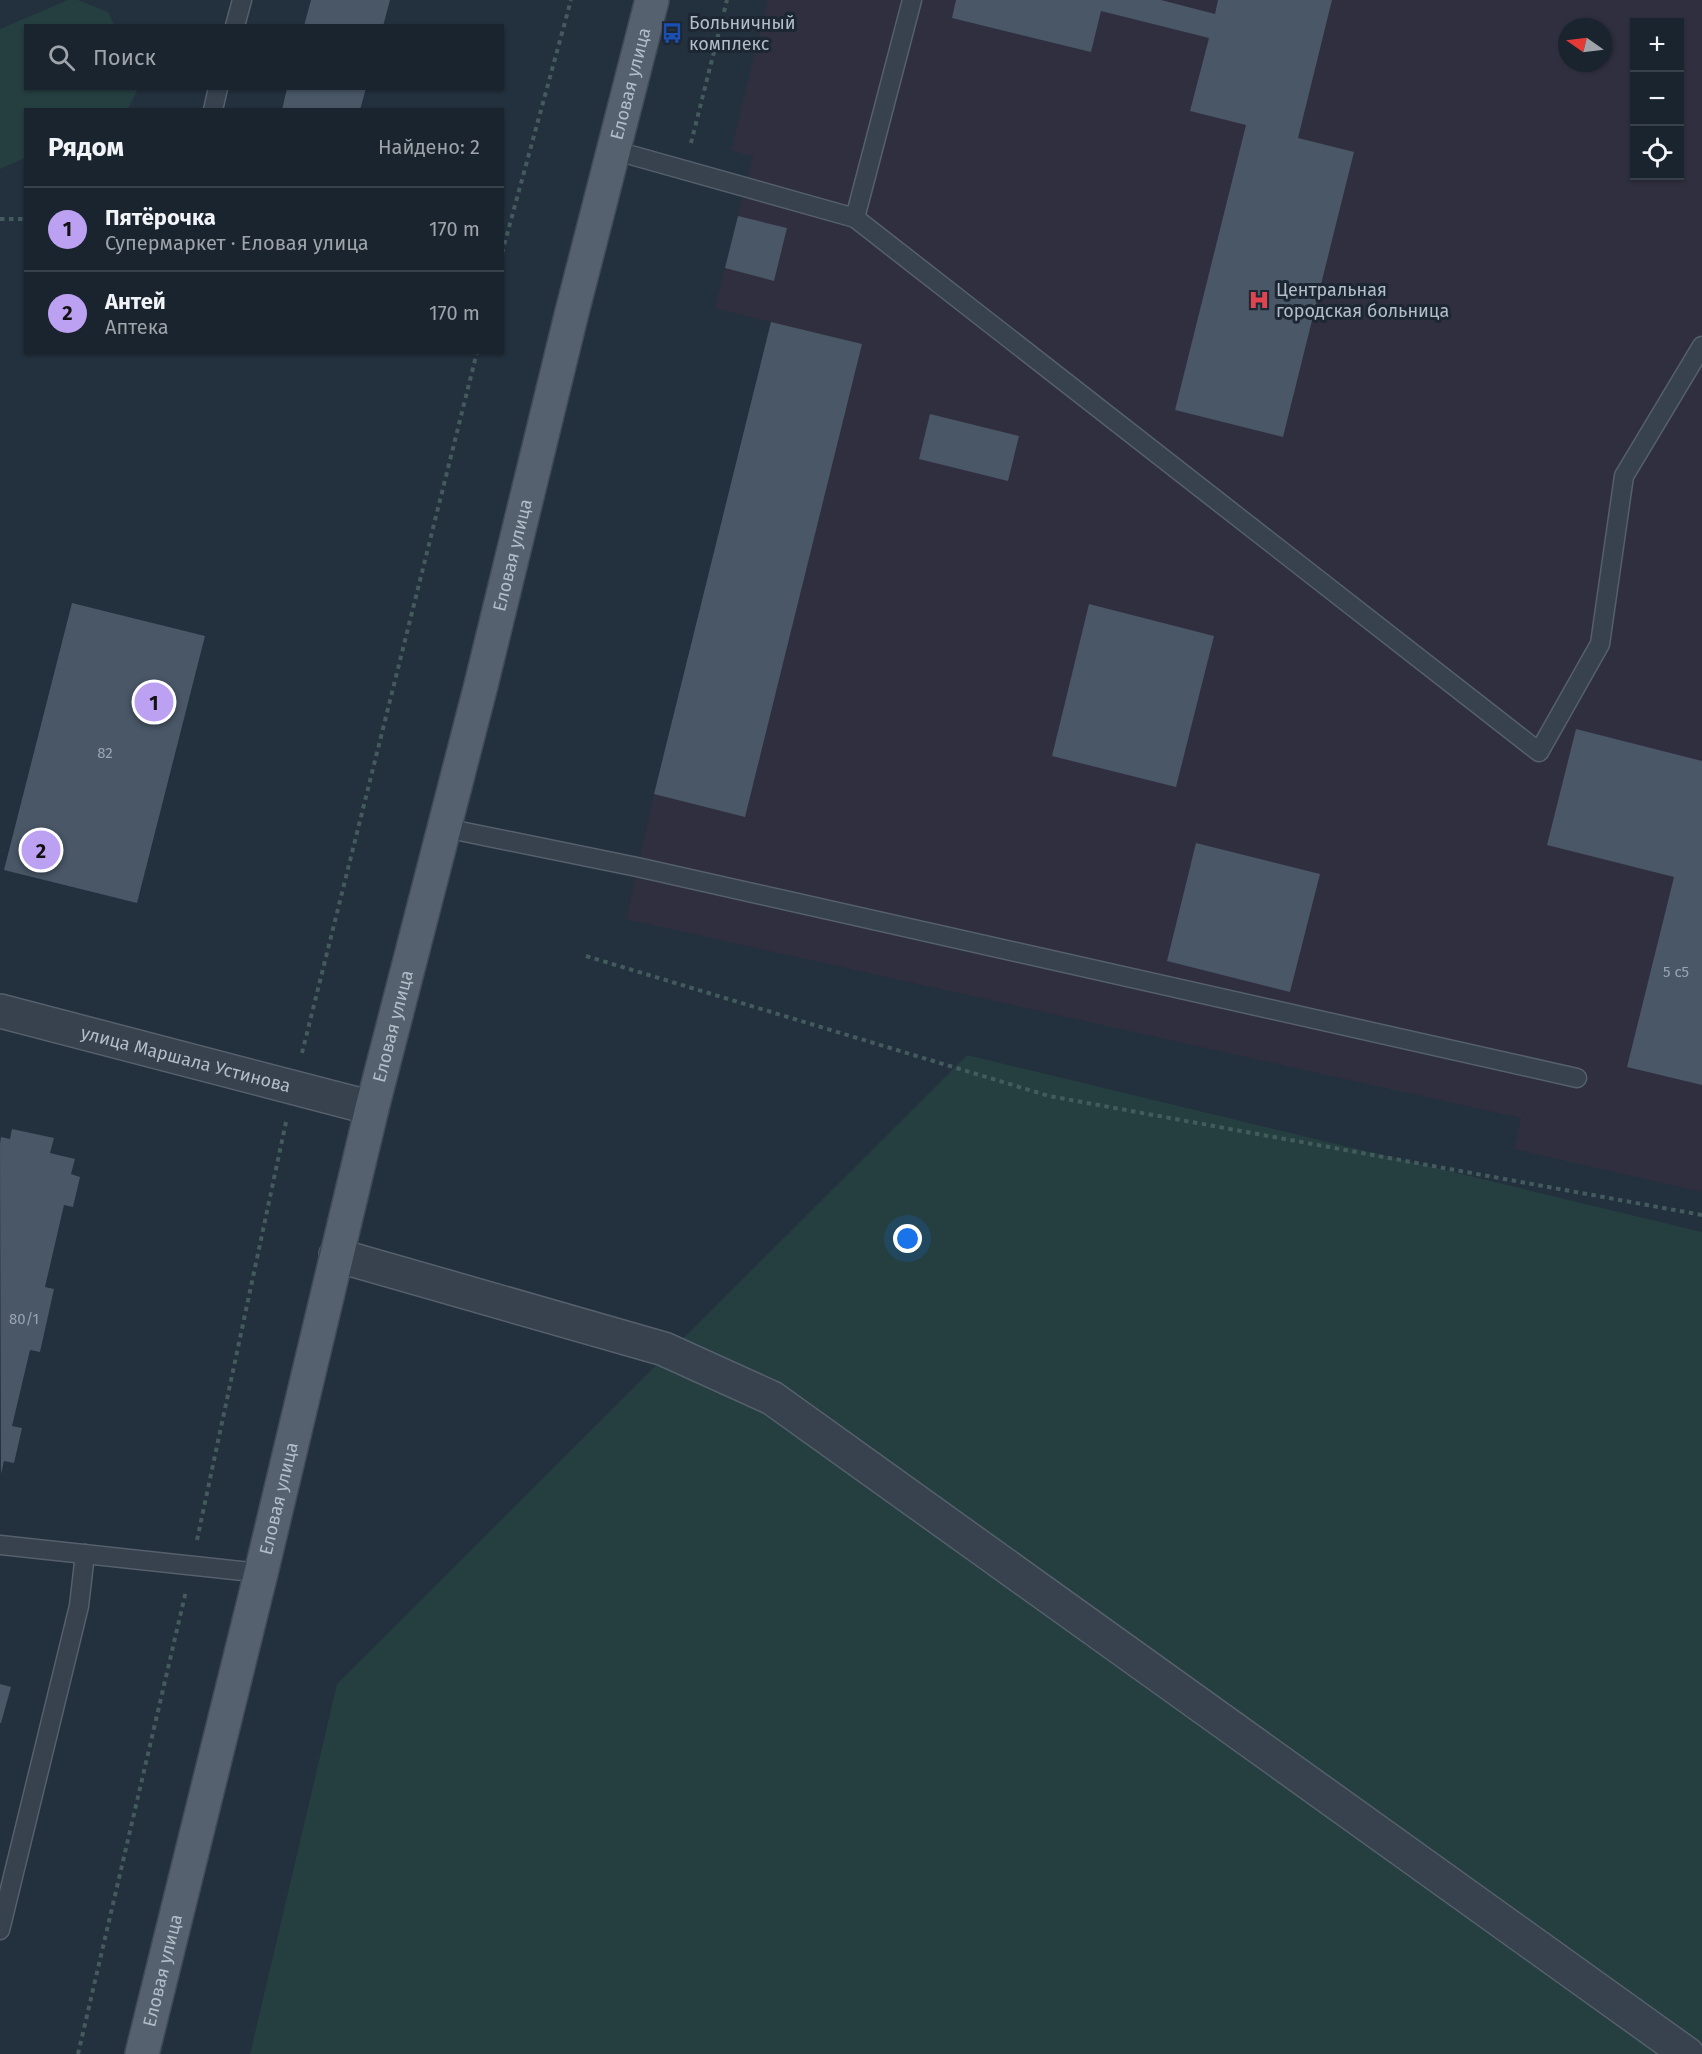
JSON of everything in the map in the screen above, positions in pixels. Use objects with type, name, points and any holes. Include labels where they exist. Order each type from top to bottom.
[{"type":"main road","name":"Еловая улица","points":[[142,2054],[261,1574],[372,1108],[445,828],[652,0]]},
{"type":"street","name":"улица Маршала Устинова","points":[[0,1011],[372,1108]]},
{"type":"street","points":[[336,1255],[664,1349],[772,1398],[1687,2054]]},
{"type":"lane","points":[[236,24],[242,0]]},
{"type":"lane","points":[[855,218],[912,0]]},
{"type":"lane","points":[[213,108],[218,90]]},
{"type":"lane","points":[[614,150],[855,218],[1539,752],[1600,644],[1624,476],[1702,346]]},
{"type":"lane","points":[[445,828],[649,869],[1577,1078]]},
{"type":"lane","points":[[0,1545],[261,1574]]},
{"type":"lane","points":[[0,1930],[79,1606],[86,1554]]},
{"type":"path","points":[[504,246],[571,0]]},
{"type":"path","points":[[684,170],[727,0]]},
{"type":"path","points":[[0,219],[24,219]]},
{"type":"path","points":[[78,2054],[192,1566],[294,1087],[477,354]]},
{"type":"path","points":[[586,956],[1049,1096],[1702,1215]]},
{"type":"shaded area","points":[[768,0],[1702,0],[1702,1192],[1514,1149],[1521,1118],[626,919],[654,794],[771,322],[715,308],[753,157],[731,150]]},
{"type":"green space","points":[[68,0],[78,0],[108,12],[114,24],[24,24],[24,90],[138,90],[128,108],[24,108],[24,158],[0,169],[0,29]]},
{"type":"green space","points":[[967,1055],[1702,1232],[1702,2054],[250,2054],[337,1684]]},
{"type":"building","points":[[311,0],[390,0],[384,24],[305,24]]},
{"type":"building","points":[[956,0],[1161,0],[1215,14],[1218,0],[1332,0],[1298,138],[1354,152],[1283,437],[1175,410],[1246,125],[1190,111],[1209,38],[1101,11],[1091,52],[952,18]]},
{"type":"building","points":[[287,90],[365,90],[361,108],[282,108]]},
{"type":"building","points":[[738,216],[787,228],[774,281],[725,268]]},
{"type":"building","points":[[771,322],[862,344],[745,817],[654,794]]},
{"type":"building","points":[[930,414],[1019,436],[1008,481],[919,459]]},
{"type":"building","points":[[72,603],[205,636],[137,903],[4,870]]},
{"type":"building","points":[[1089,604],[1214,636],[1176,787],[1052,756]]},
{"type":"building","points":[[1576,729],[1702,761],[1702,1085],[1627,1067],[1674,877],[1547,845]]},
{"type":"building","points":[[1196,843],[1320,874],[1290,992],[1167,961]]},
{"type":"building","points":[[12,1129],[54,1138],[50,1153],[75,1159],[71,1174],[80,1177],[73,1207],[64,1205],[45,1287],[54,1289],[40,1352],[30,1350],[12,1426],[22,1428],[14,1463],[4,1461],[1,1474],[0,1144],[1,1137],[10,1139]]},
{"type":"building","points":[[0,1684],[11,1687],[1,1723],[0,1723]]},
{"type":"place","name":"Больничный комплекс","points":[[672,33]]},
{"type":"place","name":"Центральная городская больница","points":[[1259,300]]},
{"type":"place","name":"Пятёрочка","points":[[154,702]]},
{"type":"place","name":"Антей","points":[[41,850]]}]
